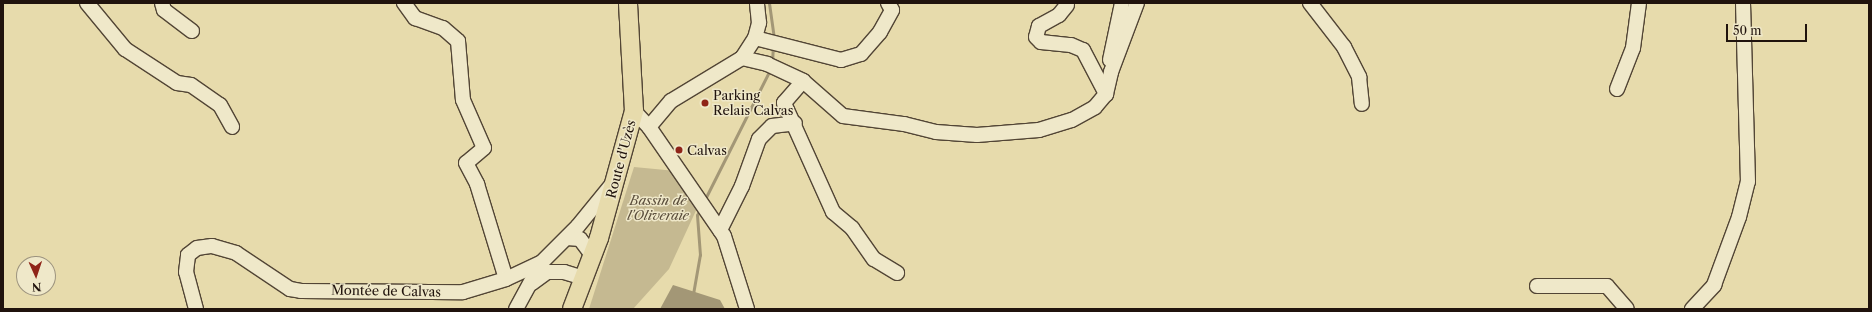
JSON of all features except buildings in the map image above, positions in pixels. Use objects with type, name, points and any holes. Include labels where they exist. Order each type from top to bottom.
[{"type":"main road","name":"Route d'Uzès","points":[[572,309],[592,255],[617,179],[634,111],[628,3]]},
{"type":"street","points":[[87,3],[125,49],[177,83],[191,85],[220,105],[232,127]]},
{"type":"street","points":[[162,3],[164,10],[192,31]]},
{"type":"street","points":[[404,3],[415,18],[443,28],[458,41],[463,100],[484,148],[466,163],[477,184],[506,279]]},
{"type":"street","points":[[649,127],[671,101],[742,58],[755,38],[759,23],[757,3]]},
{"type":"street","points":[[755,38],[774,41],[840,60],[861,54],[880,32],[892,10],[888,3]]},
{"type":"street","points":[[1111,72],[1109,53],[1122,3]]},
{"type":"street","points":[[742,58],[771,66],[803,81],[843,116],[904,124],[936,132],[977,135],[1039,130],[1072,120],[1095,107],[1106,94],[1111,72],[1137,3]]},
{"type":"street","points":[[1310,3],[1344,47],[1359,77],[1362,104]]},
{"type":"street","points":[[1617,89],[1632,48],[1639,3]]},
{"type":"street","points":[[1692,309],[1714,285],[1739,217],[1748,182],[1743,3]]},
{"type":"street","points":[[1067,4],[1059,15],[1039,26],[1036,37],[1041,42],[1071,45],[1083,50],[1106,94]]},
{"type":"street","points":[[803,81],[784,103],[795,124],[833,212],[852,228],[874,259],[898,273]]},
{"type":"street","points":[[634,111],[649,127],[720,230],[747,309]]},
{"type":"street","points":[[720,230],[742,186],[759,139],[772,126],[795,124]]},
{"type":"street","points":[[516,309],[541,263],[566,238],[617,179]]},
{"type":"street","points":[[566,238],[580,239],[592,255]]},
{"type":"street","name":"Montée de Calvas","points":[[196,309],[186,272],[188,255],[197,248],[212,246],[236,253],[290,289],[301,290],[463,292],[506,279],[541,263]]},
{"type":"street","points":[[556,248],[556,258],[564,272]]},
{"type":"street","points":[[530,284],[548,272],[564,272],[584,278]]},
{"type":"street","points":[[1538,286],[1607,286],[1627,309]]},
{"type":"green space","name":"Bassin de l'Oliveraie","points":[[634,167],[676,171],[699,204],[669,269],[633,309],[589,309]]},
{"type":"shaded area","points":[[673,285],[720,300],[725,309],[660,309]]},
{"type":"waterway","points":[[769,3],[774,39]]},
{"type":"waterway","points":[[772,63],[773,46]]},
{"type":"waterway","points":[[704,201],[770,70]]},
{"type":"waterway","points":[[693,294],[700,255],[697,215],[700,209]]},
{"type":"place","name":"Parking Relais Calvas","points":[[705,103]]},
{"type":"place","name":"Calvas","points":[[679,150]]}]
